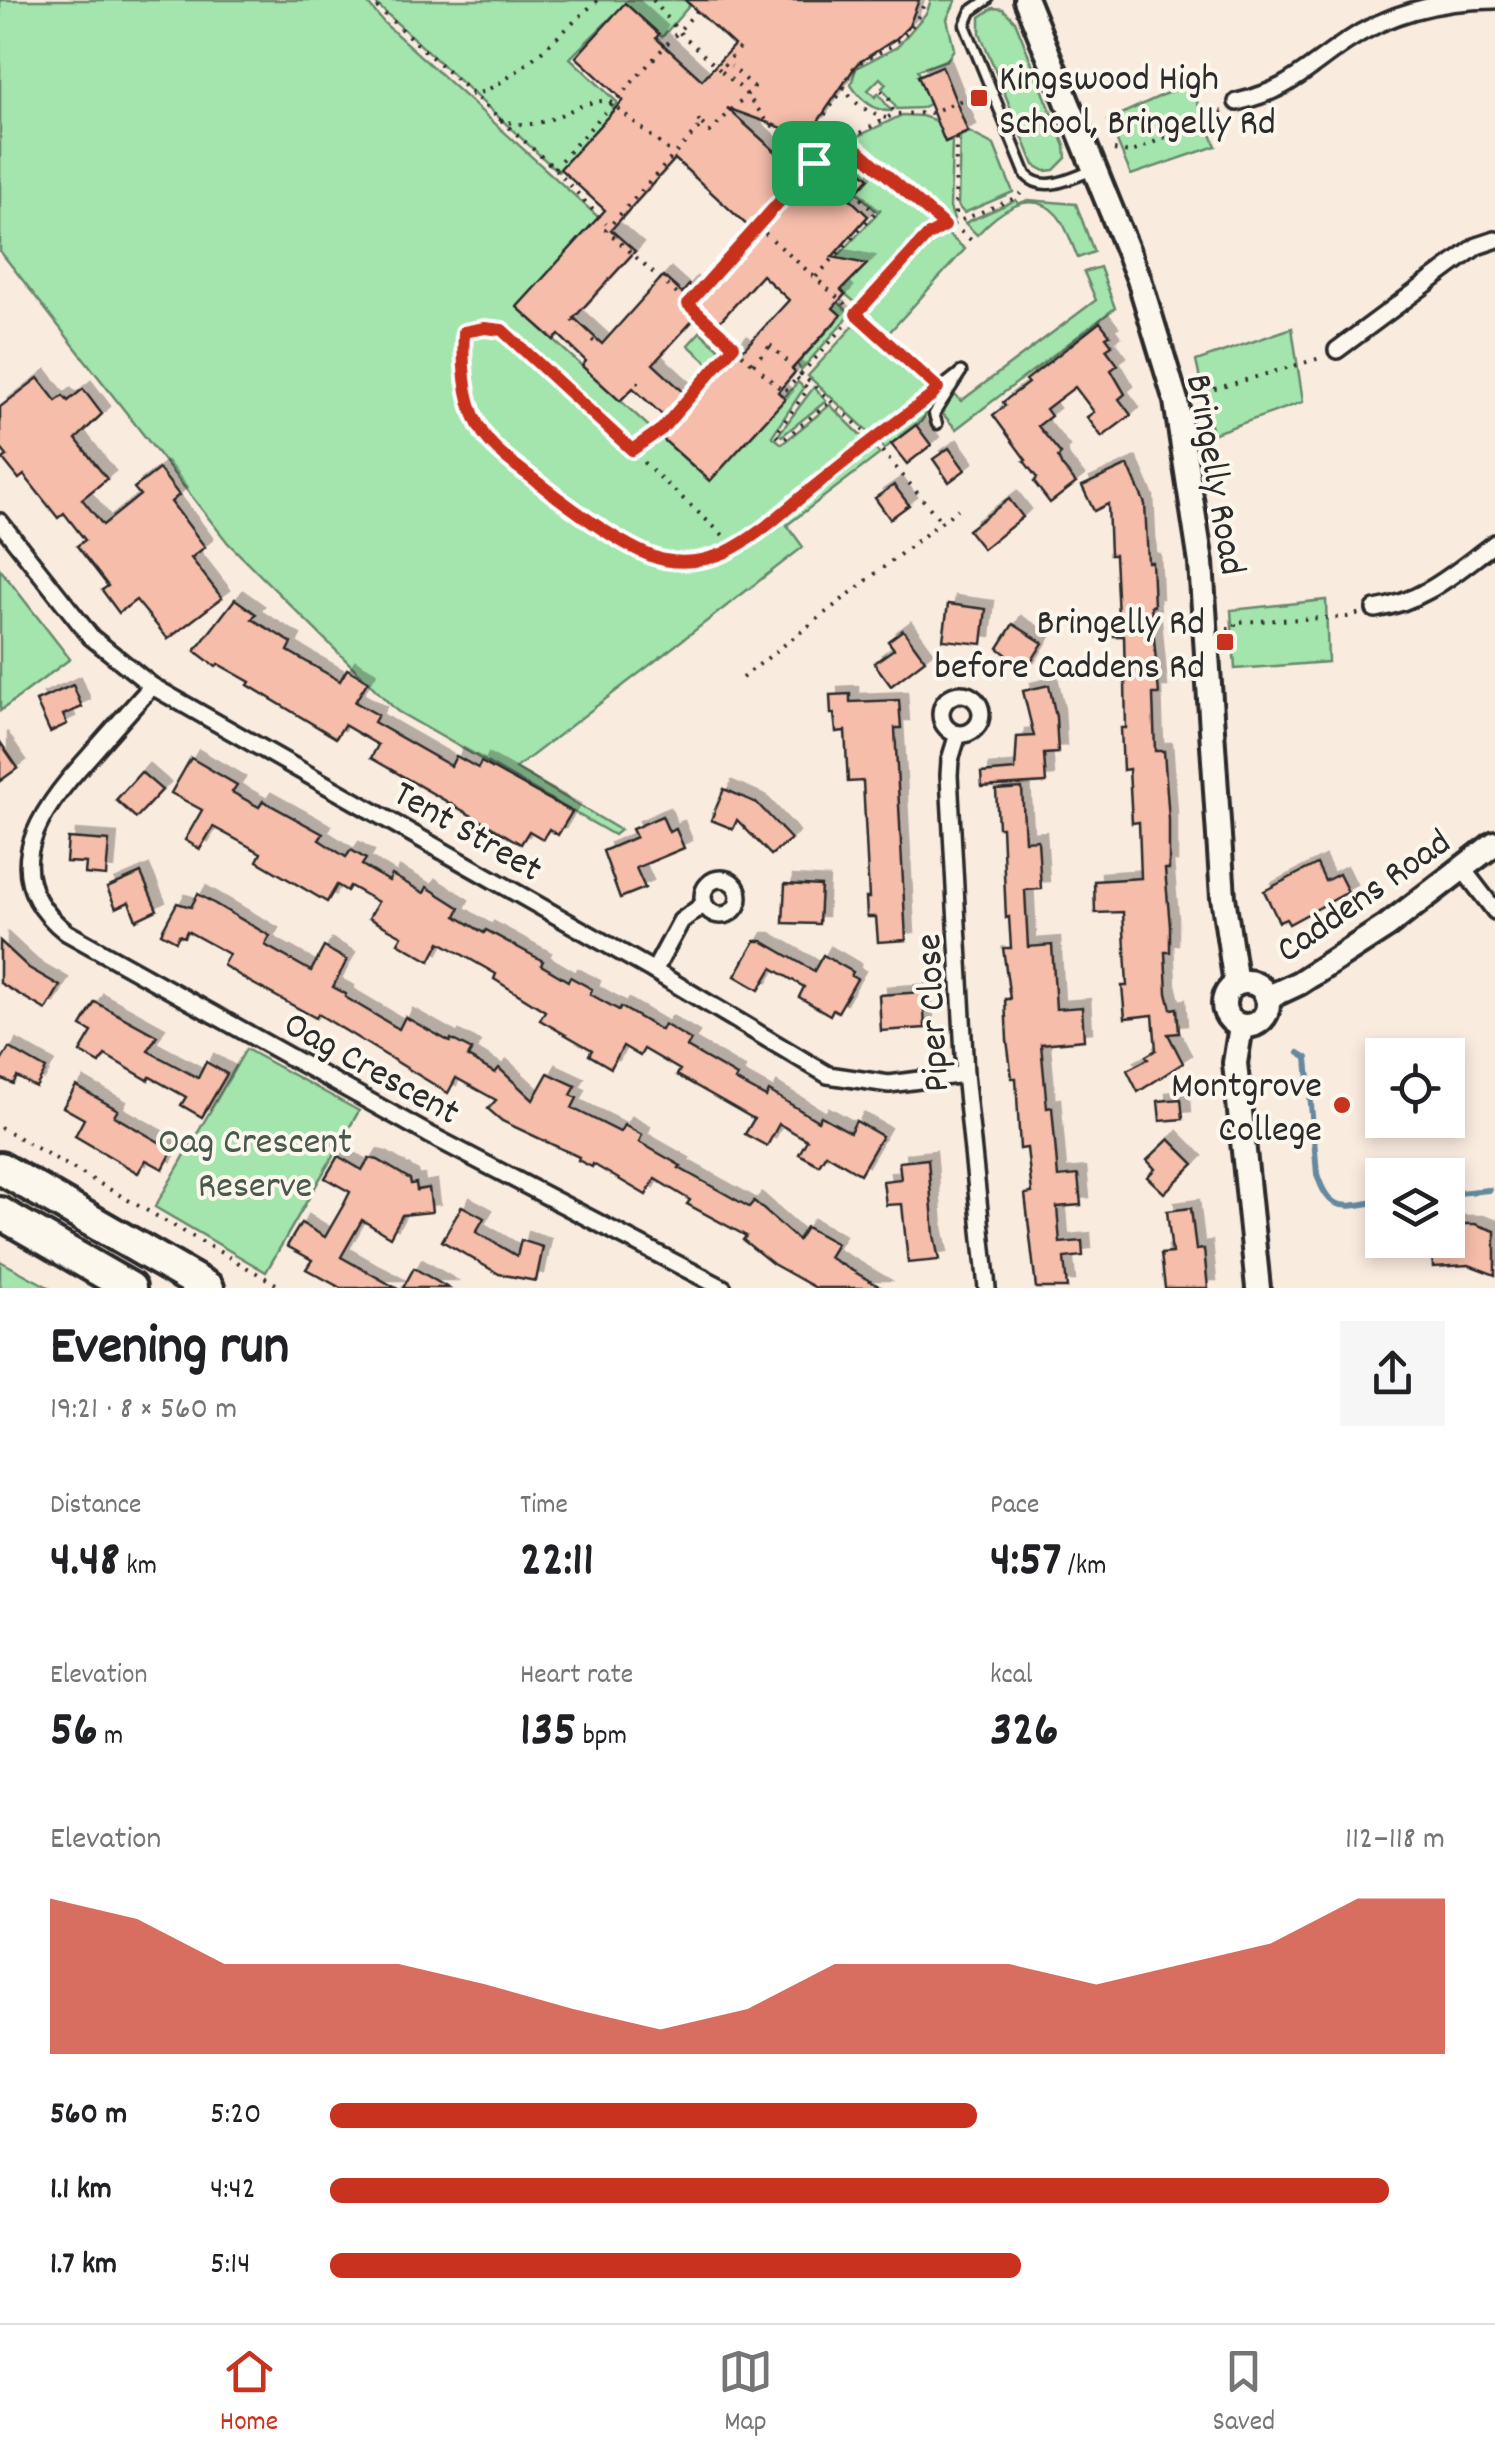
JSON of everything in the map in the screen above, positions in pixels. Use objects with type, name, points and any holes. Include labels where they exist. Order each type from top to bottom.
[{"type":"highway","points":[[0,1168],[208,1288]]},
{"type":"highway","points":[[0,1213],[130,1288]]},
{"type":"main road","name":"Bringelly Road","points":[[1026,0],[1139,279],[1176,402],[1202,563],[1223,897],[1236,984]]},
{"type":"main road","name":"Caddens Road","points":[[1267,998],[1299,983],[1387,926],[1495,843]]},
{"type":"main road","points":[[1251,982],[1267,998],[1267,1013],[1256,1024],[1241,1026],[1228,1018],[1226,995],[1236,984],[1251,982]]},
{"type":"main road","points":[[1241,1026],[1235,1062],[1258,1288]]},
{"type":"street","points":[[1237,102],[1285,87],[1347,41],[1388,20],[1442,3],[1495,0]]},
{"type":"street","points":[[1338,350],[1477,246],[1495,240]]},
{"type":"street","name":"Tent Street","points":[[0,522],[90,637],[152,686],[654,971],[828,1075],[889,1084],[965,1074]]},
{"type":"street","points":[[1376,609],[1404,605],[1426,594],[1495,542]]},
{"type":"street","name":"Oag Crescent","points":[[152,686],[44,807],[24,838],[19,870],[28,896],[40,912],[66,932],[428,1134],[723,1288]]},
{"type":"street","name":"Piper Close","points":[[958,734],[950,775],[965,1074],[987,1288]]},
{"type":"street","points":[[1462,868],[1495,911]]},
{"type":"street","points":[[654,971],[680,921],[704,904]]},
{"type":"lane","points":[[988,0],[971,11],[965,25],[1026,175],[1030,181],[1045,185],[1096,170]]},
{"type":"lane","points":[[464,332],[468,391],[476,419],[489,442],[574,510],[664,560],[707,559],[752,536],[961,372],[934,414],[937,424]]},
{"type":"path","points":[[368,0],[554,168],[606,224]]},
{"type":"path","points":[[470,94],[482,93],[508,78],[598,0]]},
{"type":"path","points":[[796,147],[810,136],[860,60],[890,46],[909,29],[925,0]]},
{"type":"path","points":[[653,2],[767,121],[824,170]]},
{"type":"path","points":[[554,168],[697,11]]},
{"type":"path","points":[[720,70],[738,48]]},
{"type":"path","points":[[731,66],[754,87],[710,132],[700,122],[606,230],[752,365],[772,344],[799,376],[808,388],[775,435],[782,440],[830,401]]},
{"type":"path","points":[[844,88],[866,110],[886,118]]},
{"type":"path","points":[[881,91],[889,99],[894,114]]},
{"type":"path","points":[[688,304],[815,162],[894,114],[930,114],[977,94]]},
{"type":"path","points":[[495,117],[528,124],[554,120],[597,100],[614,104],[674,154]]},
{"type":"path","points":[[1114,150],[1130,153],[1214,117],[1237,102]]},
{"type":"path","points":[[948,225],[955,216],[956,137]]},
{"type":"path","points":[[848,141],[972,241]]},
{"type":"path","points":[[762,372],[784,392],[927,236],[1022,192]]},
{"type":"path","points":[[814,278],[875,213],[855,194]]},
{"type":"path","points":[[757,226],[938,388]]},
{"type":"path","points":[[572,320],[579,328]]},
{"type":"path","points":[[464,332],[502,330],[734,547]]},
{"type":"path","points":[[592,340],[600,346]]},
{"type":"path","points":[[632,450],[662,429],[734,346]]},
{"type":"path","points":[[1198,384],[1203,383],[1208,391],[1312,363],[1338,350]]},
{"type":"path","points":[[742,678],[958,509]]},
{"type":"path","points":[[1228,628],[1235,628],[1234,622],[1347,617],[1376,609]]},
{"type":"path","points":[[0,1127],[283,1288]]},
{"type":"green space","points":[[0,0],[365,0],[385,24],[606,224],[517,307],[709,481],[798,382],[804,388],[772,436],[782,444],[830,405],[880,454],[787,525],[803,547],[516,768],[620,830],[614,835],[397,711],[228,543],[0,251]]},
{"type":"green space","points":[[372,0],[685,0],[690,5],[662,37],[625,4],[570,58],[617,102],[558,172]]},
{"type":"green space","points":[[931,0],[956,0],[947,19],[954,49],[947,60],[918,70],[929,104],[897,109],[882,88],[886,84],[880,78],[868,90],[875,97],[878,93],[891,111],[874,107],[851,85],[856,68],[897,47],[927,12]]},
{"type":"green space","points":[[993,8],[1003,9],[1015,21],[1065,146],[1066,158],[1054,170],[1045,171],[1034,165],[980,33],[980,17]]},
{"type":"green space","points":[[1189,83],[1216,146],[1131,175],[1108,120]]},
{"type":"green space","points":[[902,115],[937,121],[945,142],[952,139],[950,208],[954,219],[945,223],[852,139]]},
{"type":"green space","points":[[969,132],[994,145],[1013,192],[964,213],[958,206],[960,136]]},
{"type":"green space","points":[[847,142],[938,225],[923,234],[857,304],[822,274],[881,209],[876,211],[857,192],[868,178],[840,153],[827,167],[823,163]]},
{"type":"green space","points":[[1016,200],[1018,204],[1028,200],[1076,204],[1094,252],[1078,258],[1061,219],[1036,203],[1004,211],[977,235],[965,223]]},
{"type":"green space","points":[[944,231],[965,249],[885,337],[863,316],[899,269]]},
{"type":"green space","points":[[1100,267],[1115,308],[956,429],[943,414],[954,394],[961,401],[1096,300],[1084,272]]},
{"type":"green space","points":[[838,302],[851,314],[801,370],[797,364],[841,316],[832,307]]},
{"type":"green space","points":[[858,321],[933,389],[872,435],[808,376]]},
{"type":"green space","points":[[1292,328],[1303,402],[1212,434],[1196,361]]},
{"type":"green space","points":[[700,332],[723,352],[710,365],[688,345]]},
{"type":"green space","points":[[814,387],[826,401],[782,436],[779,434]]},
{"type":"green space","points":[[939,394],[921,422],[884,449],[877,440]]},
{"type":"green space","points":[[0,569],[70,659],[0,711]]},
{"type":"green space","points":[[1326,600],[1328,662],[1235,669],[1231,610]]},
{"type":"green space","name":"Oag Crescent Reserve","points":[[246,1049],[359,1111],[266,1272],[155,1207]]},
{"type":"green space","points":[[0,1261],[50,1288],[0,1288]]},
{"type":"building","points":[[685,0],[919,0],[909,26],[857,64],[806,133],[799,134],[727,108],[807,180],[818,169],[822,173],[840,153],[869,178],[850,199],[868,216],[832,257],[867,264],[841,290],[845,294],[833,308],[841,315],[792,369],[795,372],[778,392],[785,399],[710,481],[657,434],[669,421],[633,388],[620,401],[582,366],[586,361],[559,335],[554,340],[517,307],[605,210],[560,169],[623,100],[576,57],[625,3],[702,80],[734,45]],"holes":[[[675,159],[750,228],[694,290],[689,285],[682,293],[663,276],[602,344],[574,318],[635,251],[611,230]],[[762,275],[789,300],[744,349],[739,344],[690,398],[653,364],[696,317],[711,331]]]},
{"type":"building","points":[[942,66],[968,132],[945,142],[918,76]]},
{"type":"building","points":[[1100,322],[1110,335],[1106,337],[1112,345],[1106,349],[1118,365],[1111,370],[1125,394],[1119,399],[1131,415],[1102,437],[1087,417],[1094,412],[1075,387],[1046,409],[1051,416],[1038,426],[1061,454],[1058,457],[1062,466],[1076,483],[1050,503],[1034,482],[1037,478],[1026,460],[993,415],[1028,383],[1026,380]]},
{"type":"building","points":[[38,378],[56,401],[63,396],[68,401],[83,389],[102,414],[76,439],[107,479],[82,499],[103,525],[140,495],[134,488],[159,469],[179,495],[171,502],[205,547],[191,558],[222,598],[168,639],[136,600],[119,613],[102,590],[108,586],[77,546],[85,540],[64,513],[58,518],[24,475],[19,479],[3,459],[7,456],[0,447],[0,407]]},
{"type":"building","points":[[916,425],[931,445],[907,464],[891,444]]},
{"type":"building","points":[[949,448],[965,470],[949,482],[933,459]]},
{"type":"building","points":[[1128,465],[1145,504],[1148,562],[1152,562],[1151,606],[1159,694],[1153,694],[1155,751],[1164,751],[1169,820],[1169,869],[1165,869],[1170,926],[1170,952],[1165,952],[1167,993],[1171,1009],[1177,1008],[1179,1033],[1168,1034],[1183,1063],[1138,1092],[1127,1070],[1156,1050],[1153,1015],[1125,1018],[1123,912],[1095,913],[1094,881],[1141,878],[1139,822],[1132,823],[1129,769],[1123,770],[1124,636],[1114,636],[1113,617],[1118,617],[1108,504],[1094,511],[1082,486]]},
{"type":"building","points":[[894,485],[909,505],[890,519],[875,498]]},
{"type":"building","points":[[1009,499],[1023,517],[983,549],[968,530]]},
{"type":"building","points":[[235,599],[256,614],[252,619],[292,643],[288,651],[340,681],[347,669],[368,681],[355,702],[378,715],[374,722],[451,766],[456,756],[478,768],[481,762],[572,812],[558,835],[549,829],[543,839],[529,831],[521,844],[371,758],[378,745],[344,725],[336,738],[248,685],[250,682],[218,664],[216,667],[195,651]]},
{"type":"building","points":[[948,604],[986,609],[982,644],[943,640]]},
{"type":"building","points":[[1013,624],[1043,643],[1026,670],[998,648]]},
{"type":"building","points":[[903,630],[925,660],[891,686],[874,663],[894,649],[888,641]]},
{"type":"building","points":[[73,685],[82,707],[63,715],[67,724],[50,732],[36,701]]},
{"type":"building","points":[[1049,685],[1058,753],[1044,754],[1046,783],[982,787],[981,773],[1015,770],[1017,737],[1034,736],[1023,691]]},
{"type":"building","points":[[850,694],[850,702],[899,700],[901,728],[895,728],[906,940],[878,942],[876,917],[867,917],[863,781],[848,782],[845,731],[836,732],[831,714],[830,695]]},
{"type":"building","points":[[0,742],[18,768],[0,781]]},
{"type":"building","points":[[191,758],[237,785],[232,792],[259,807],[263,801],[323,834],[319,840],[346,857],[351,850],[366,859],[362,865],[389,881],[392,875],[424,893],[427,887],[460,908],[456,916],[484,933],[486,930],[543,961],[541,965],[592,989],[590,994],[619,1010],[621,1007],[661,1030],[664,1024],[691,1040],[687,1047],[766,1097],[769,1091],[818,1121],[821,1116],[850,1132],[856,1121],[882,1136],[860,1174],[826,1154],[819,1165],[799,1154],[807,1140],[779,1124],[767,1146],[745,1134],[754,1119],[677,1075],[680,1070],[644,1049],[640,1056],[623,1046],[611,1068],[589,1055],[592,1050],[540,1020],[545,1011],[494,979],[496,974],[440,942],[430,961],[398,943],[402,936],[369,918],[378,902],[350,886],[347,891],[337,885],[327,902],[257,861],[261,853],[213,827],[200,849],[185,840],[202,810],[171,793]]},
{"type":"building","points":[[141,772],[162,790],[136,818],[116,800]]},
{"type":"building","points":[[1022,788],[1025,841],[1038,840],[1041,889],[1025,890],[1028,947],[1052,945],[1056,1009],[1082,1007],[1084,1040],[1041,1044],[1058,1177],[1078,1175],[1081,1205],[1057,1207],[1060,1243],[1082,1241],[1083,1256],[1064,1258],[1067,1288],[1036,1288],[1025,1194],[1032,1193],[1027,1148],[1020,1149],[1016,1078],[1012,1078],[1007,1040],[1005,999],[1010,999],[1003,948],[1011,948],[996,790]]},
{"type":"building","points":[[724,789],[757,803],[791,839],[771,855],[737,820],[733,829],[711,820]]},
{"type":"building","points":[[662,816],[669,832],[676,829],[684,848],[636,868],[645,888],[620,898],[603,851],[636,837],[632,829]]},
{"type":"building","points":[[68,838],[109,841],[106,876],[85,874],[86,863],[66,862]]},
{"type":"building","points":[[1317,864],[1325,881],[1339,874],[1348,892],[1289,924],[1286,919],[1279,922],[1264,891]]},
{"type":"building","points":[[141,873],[157,910],[136,920],[129,902],[116,908],[107,888]]},
{"type":"building","points":[[785,884],[821,886],[819,924],[783,923]]},
{"type":"building","points":[[198,894],[270,936],[265,945],[311,971],[324,947],[347,960],[333,987],[345,997],[399,1029],[405,1017],[472,1050],[468,1057],[495,1073],[499,1068],[533,1100],[548,1073],[576,1086],[571,1095],[577,1098],[572,1108],[620,1132],[624,1125],[642,1135],[639,1142],[679,1168],[749,1207],[754,1201],[798,1240],[806,1227],[837,1244],[829,1257],[882,1288],[816,1288],[773,1264],[743,1240],[746,1236],[687,1204],[690,1200],[655,1179],[646,1195],[593,1164],[592,1167],[502,1121],[488,1109],[496,1100],[456,1078],[448,1093],[318,1014],[316,1018],[250,982],[223,965],[229,954],[187,931],[176,941],[161,933],[177,903],[191,907]]},
{"type":"building","points":[[0,941],[29,968],[60,986],[46,1010],[0,983]]},
{"type":"building","points":[[755,941],[762,941],[814,971],[823,955],[853,972],[851,976],[857,979],[838,1012],[833,1009],[830,1015],[799,997],[804,987],[772,968],[759,990],[735,976]]},
{"type":"building","points":[[923,992],[925,1028],[881,1031],[879,995]]},
{"type":"building","points":[[95,1002],[157,1036],[148,1051],[198,1078],[206,1062],[227,1074],[202,1117],[181,1105],[186,1097],[150,1077],[148,1080],[105,1055],[100,1063],[80,1052],[92,1032],[81,1026]]},
{"type":"building","points":[[9,1048],[46,1069],[36,1087],[17,1077],[13,1084],[0,1078],[0,1063]]},
{"type":"building","points":[[76,1086],[118,1110],[114,1116],[173,1150],[163,1169],[146,1160],[138,1173],[75,1136],[84,1119],[63,1107]]},
{"type":"building","points":[[1181,1099],[1183,1119],[1160,1121],[1158,1101]]},
{"type":"building","points":[[1169,1139],[1194,1164],[1164,1193],[1147,1177],[1155,1169],[1147,1160]]},
{"type":"building","points":[[338,1156],[362,1170],[369,1158],[378,1160],[410,1179],[411,1184],[416,1183],[417,1190],[429,1188],[432,1212],[402,1215],[390,1237],[362,1220],[341,1257],[396,1288],[341,1288],[306,1269],[312,1260],[287,1246],[301,1223],[325,1237],[344,1204],[350,1192],[325,1178]]},
{"type":"building","points":[[928,1159],[939,1260],[908,1263],[902,1204],[886,1205],[883,1181],[901,1179],[899,1162]]},
{"type":"building","points":[[462,1206],[484,1218],[476,1232],[517,1256],[521,1240],[543,1247],[536,1281],[499,1274],[442,1241]]},
{"type":"building","points":[[1191,1208],[1196,1250],[1204,1249],[1208,1288],[1165,1288],[1161,1254],[1172,1253],[1167,1211]]},
{"type":"building","points":[[1465,1224],[1495,1231],[1495,1275],[1469,1265],[1433,1267],[1432,1258],[1465,1258]]},
{"type":"building","points":[[414,1268],[448,1288],[403,1288]]},
{"type":"waterway","points":[[1299,1053],[1307,1058],[1317,1174],[1322,1187],[1328,1197],[1341,1205],[1365,1204]]},
{"type":"waterway","points":[[1465,1192],[1489,1190]]},
{"type":"place","name":"Kingswood High School, Bringelly Rd","points":[[979,98]]},
{"type":"place","name":"Bringelly Rd before Caddens Rd","points":[[1225,642]]},
{"type":"place","name":"Montgrove College","points":[[1342,1105]]},
{"type":"route","points":[[848,141],[945,226],[927,236],[856,314],[938,388],[930,397],[752,536],[725,552],[689,562],[664,560],[644,552],[574,510],[489,442],[476,419],[463,353],[464,332],[485,328],[502,330],[632,450],[662,429],[734,346],[688,304],[814,163],[848,141]]}]
